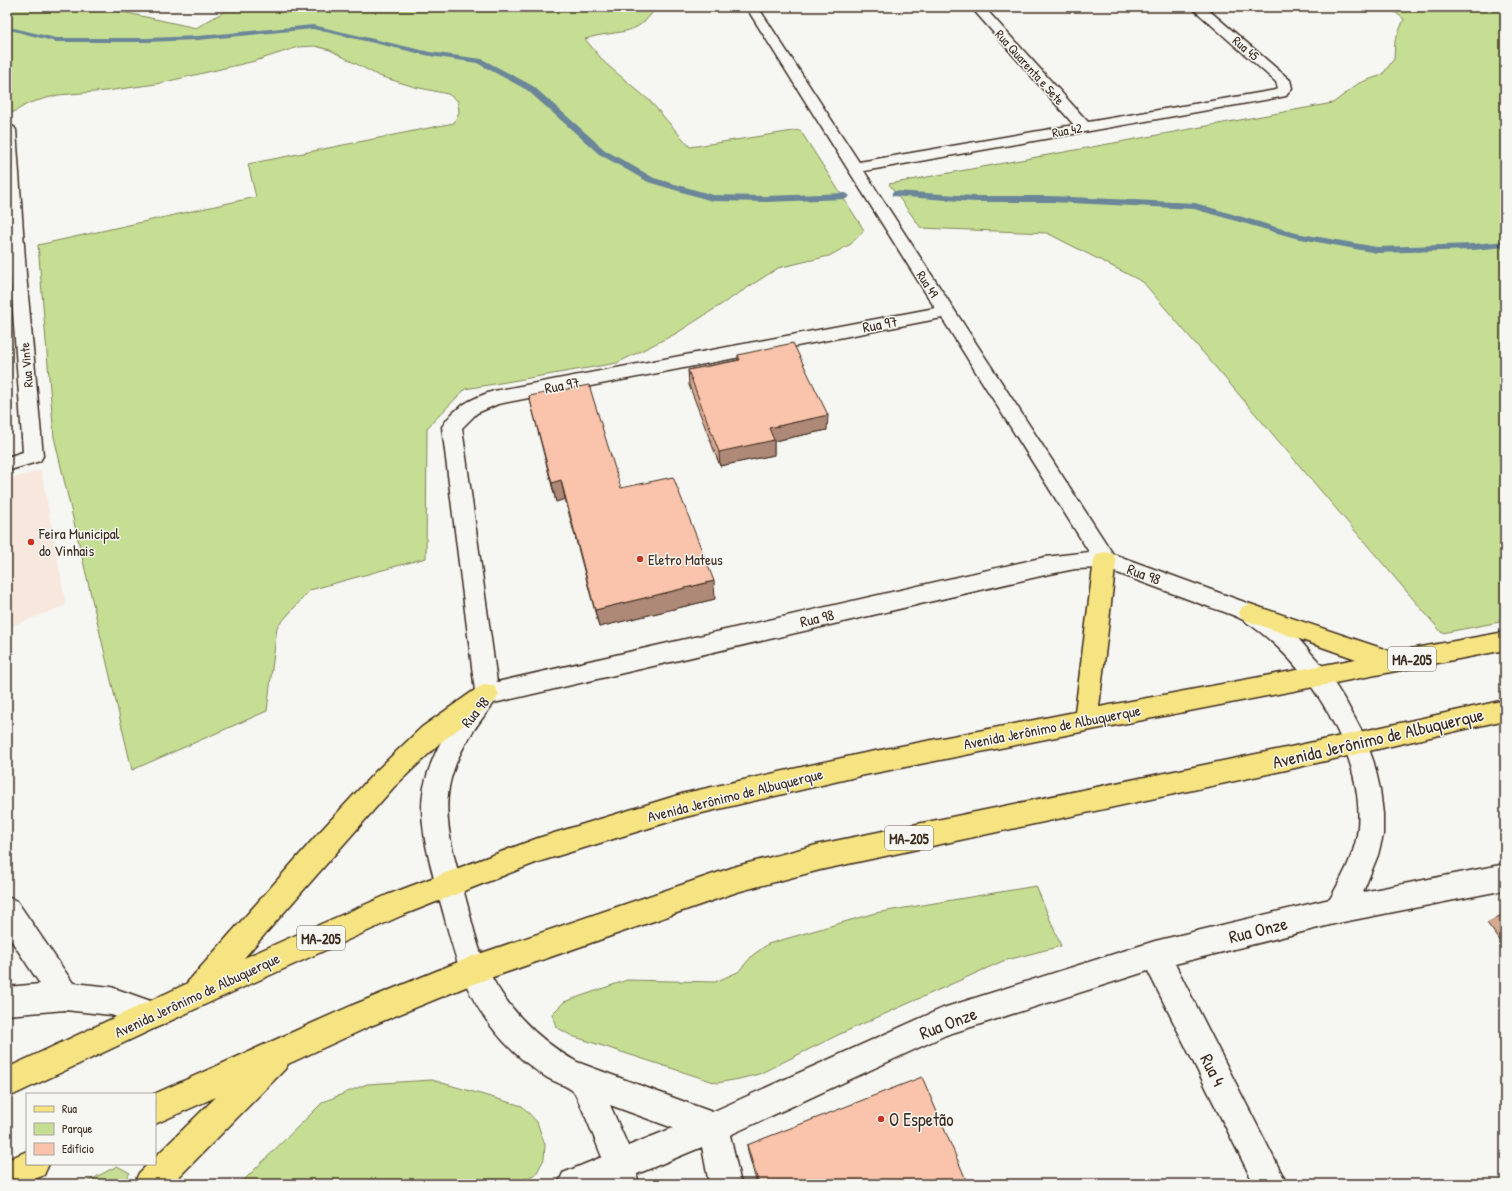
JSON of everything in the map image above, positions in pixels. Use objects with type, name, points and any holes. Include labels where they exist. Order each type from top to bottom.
[{"type":"main road","points":[[1086,720],[1105,560]]},
{"type":"main road","points":[[1250,613],[1395,662]]},
{"type":"main road","name":"Avenida Jerônimo de Albuquerque","points":[[7,1083],[194,995],[397,904],[448,883],[538,850],[685,805],[860,765],[1086,720],[1505,641]]},
{"type":"main road","points":[[194,995],[324,846],[386,779],[431,735],[487,694]]},
{"type":"main road","name":"Avenida Jerônimo de Albuquerque","points":[[156,1109],[363,1015],[473,970],[737,879],[820,857],[1356,744],[1505,710]]},
{"type":"main road","points":[[150,1184],[284,1050]]},
{"type":"main road","points":[[7,1176],[31,1165]]},
{"type":"street","name":"Rua 49","points":[[752,7],[853,168],[1105,560]]},
{"type":"street","name":"Rua Quarenta e Sete","points":[[977,7],[1084,127]]},
{"type":"street","name":"Rua 45","points":[[1197,7],[1283,80],[1285,88],[1281,93]]},
{"type":"street","name":"Rua 42","points":[[853,168],[1281,93]]},
{"type":"street","name":"Rua Vinte","points":[[7,464],[33,456],[13,275],[8,130]]},
{"type":"street","name":"Rua 97","points":[[487,694],[452,427],[460,415],[473,406],[494,398],[946,312]]},
{"type":"street","name":"Rua 98","points":[[713,1127],[584,1081],[549,1062],[523,1042],[504,1021],[494,1008],[473,970],[439,848],[435,804],[440,777],[447,755],[458,734],[487,694],[1045,566],[1075,561],[1105,560],[1250,613],[1271,627],[1292,647],[1318,677],[1356,744]]},
{"type":"street","points":[[1338,910],[1353,885],[1370,835],[1370,812],[1367,783],[1356,744]]},
{"type":"street","name":"Rua Onze","points":[[574,1184],[622,1174],[713,1127],[943,1022],[1155,955],[1338,910],[1505,877]]},
{"type":"street","points":[[7,910],[65,996]]},
{"type":"street","name":"Rua 4","points":[[1155,955],[1271,1184]]},
{"type":"street","points":[[7,1001],[65,996],[111,1001],[152,1016]]},
{"type":"street","points":[[584,1081],[622,1174]]},
{"type":"street","points":[[713,1127],[725,1184]]},
{"type":"shaded area","name":"Feira Municipal do Vinhais","points":[[41,470],[66,605],[7,628],[7,480]]},
{"type":"green space","points":[[7,7],[100,7],[196,28],[232,7],[568,7],[572,10],[597,7],[656,7],[649,17],[633,29],[585,39],[605,63],[650,101],[690,147],[800,130],[864,230],[851,244],[829,256],[778,268],[677,333],[617,363],[465,389],[427,428],[426,558],[310,590],[277,627],[267,711],[132,770],[54,437],[38,245],[256,197],[248,164],[454,123],[459,112],[458,101],[448,94],[415,87],[379,76],[330,50],[315,46],[298,47],[255,61],[156,84],[106,91],[58,95],[29,103],[7,116]]},
{"type":"green space","points":[[1377,7],[1505,7],[1505,621],[1442,633],[1143,282],[1047,233],[921,228],[889,184],[1333,103],[1359,83],[1382,75],[1394,59],[1395,41],[1404,19],[1392,10]]},
{"type":"green space","points":[[1036,886],[1061,946],[1003,961],[840,1034],[759,1074],[717,1083],[572,1036],[556,1027],[552,1014],[564,1002],[627,980],[715,982],[738,972],[753,955],[768,944],[875,913]]},
{"type":"green space","points":[[432,1080],[522,1106],[537,1122],[545,1145],[544,1159],[536,1174],[513,1184],[240,1184],[323,1102],[367,1084]]},
{"type":"green space","points":[[117,1166],[130,1173],[122,1184],[83,1184]]},
{"type":"building","points":[[793,343],[828,415],[769,428],[774,440],[719,452],[688,370],[740,360],[738,355]]},
{"type":"building","points":[[589,385],[621,488],[673,477],[714,581],[595,610],[561,480],[552,483],[529,396]]},
{"type":"building","name":"O Espetão","points":[[922,1077],[967,1182],[960,1184],[759,1184],[747,1145]]},
{"type":"waterway","points":[[14,30],[56,40],[147,40],[198,38],[313,27],[430,54],[479,61],[530,88],[602,152],[651,180],[712,198],[766,199],[846,196]]},
{"type":"waterway","points":[[895,194],[974,199],[1051,199],[1195,206],[1295,235],[1377,250],[1473,247],[1505,244]]},
{"type":"place","name":"Feira Municipal do Vinhais","points":[[31,542]]},
{"type":"place","name":"Eletro Mateus","points":[[640,559]]},
{"type":"place","name":"O Espetão","points":[[881,1119]]}]
